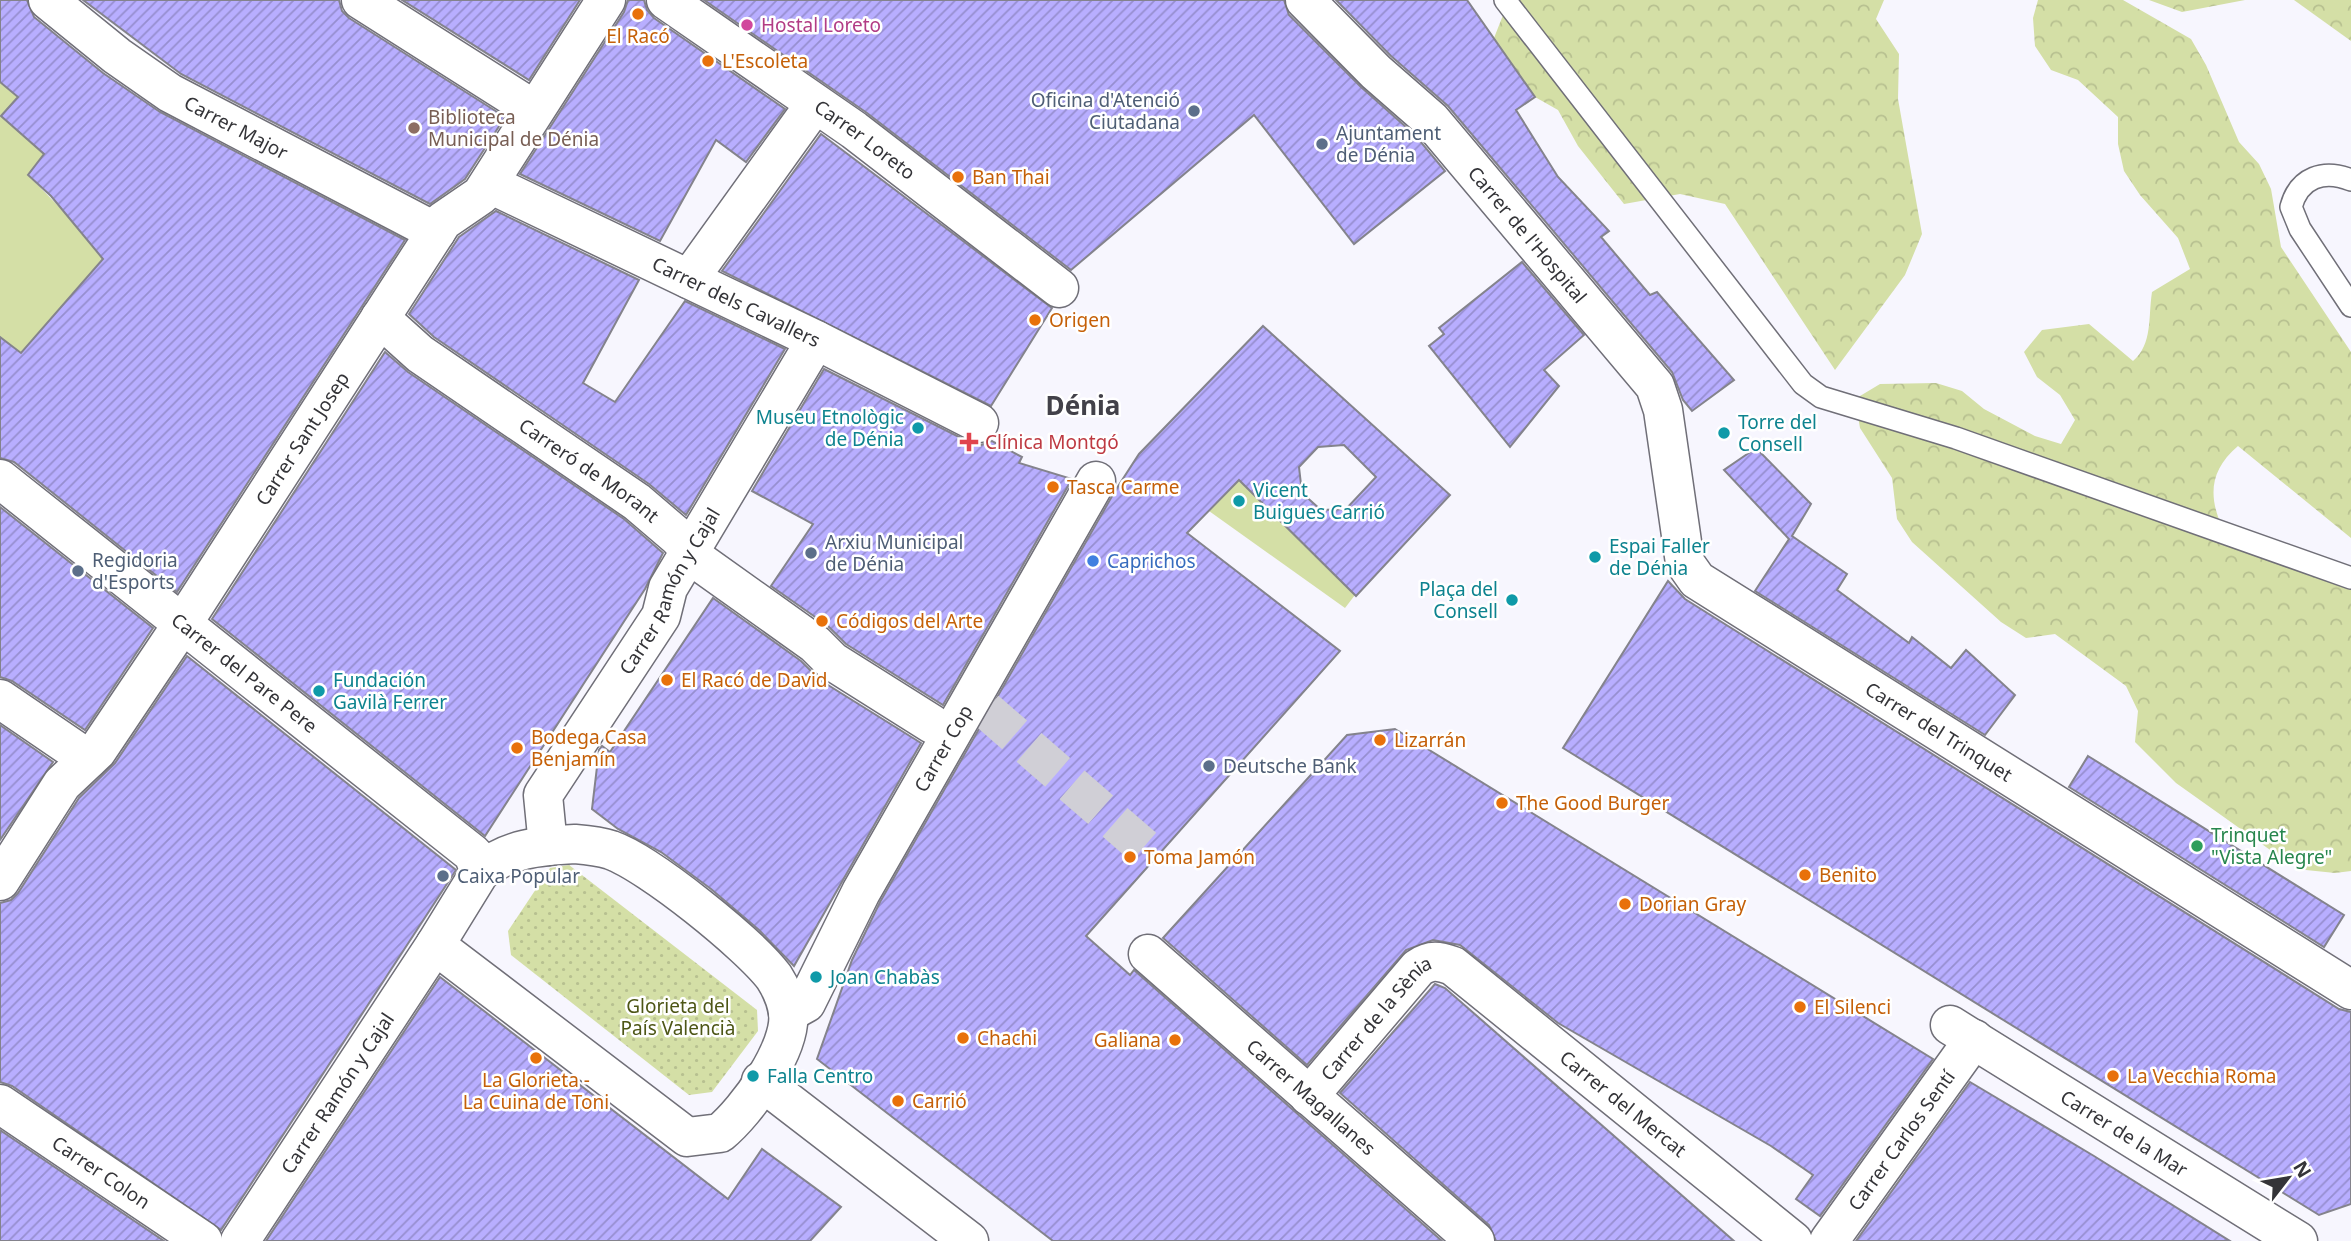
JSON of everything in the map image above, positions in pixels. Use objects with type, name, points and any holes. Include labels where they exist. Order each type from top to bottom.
[{"type":"street","name":"Carrer Major","points":[[48,0],[117,56],[170,93],[436,232]]},
{"type":"street","points":[[361,0],[533,109]]},
{"type":"street","name":"Carrer Sant Josep","points":[[0,881],[62,784],[97,751],[183,623],[443,221],[481,195],[490,184],[533,109],[606,0]]},
{"type":"street","name":"Carrer Loreto","points":[[666,0],[854,130],[1059,288]]},
{"type":"street","name":"Carrer de l'Hospital","points":[[1306,0],[1376,72],[1431,120],[1655,386]]},
{"type":"street","points":[[689,279],[815,104]]},
{"type":"street","name":"Carrer dels Cavallers","points":[[490,184],[816,340],[979,423]]},
{"type":"street","name":"Carreró de Morant","points":[[380,318],[420,354],[637,502],[678,537],[710,570],[815,644],[832,662],[932,724]]},
{"type":"street","name":"Carrer Ramón y Cajal","points":[[548,846],[543,795],[661,616],[667,591],[816,340]]},
{"type":"street","name":"Carrer del Trinquet","points":[[1655,386],[1663,410],[1685,563],[1706,588],[2057,804],[2351,990]]},
{"type":"street","name":"Carrer del Pare Pere","points":[[0,478],[473,854],[480,872]]},
{"type":"street","name":"Carrer Cop","points":[[788,1013],[806,1003],[860,892],[1096,481]]},
{"type":"street","points":[[0,699],[88,759]]},
{"type":"street","points":[[593,845],[629,859],[701,909],[762,965],[780,987],[788,1013],[784,1046],[761,1081],[720,1133],[687,1137],[435,945],[480,872],[514,851],[548,846],[593,845]]},
{"type":"street","name":"Carrer Ramón y Cajal","points":[[240,1241],[435,945]]},
{"type":"street","name":"Carrer Magallanes","points":[[1148,954],[1475,1241]]},
{"type":"street","name":"Carrer de la Sènia","points":[[1309,1096],[1418,968],[1436,960],[1453,966]]},
{"type":"street","name":"Carrer del Mercat","points":[[1453,966],[1793,1241]]},
{"type":"street","name":"Carrer Carlos Sentí","points":[[1829,1241],[1962,1032]]},
{"type":"street","name":"Carrer de la Mar","points":[[1962,1032],[2298,1241]]},
{"type":"street","points":[[761,1081],[969,1241]]},
{"type":"street","name":"Carrer Colon","points":[[0,1104],[203,1241]]},
{"type":"lane","points":[[1505,0],[1803,384],[1821,397],[1956,438],[2351,578]]},
{"type":"lane","points":[[2351,180],[2332,174],[2315,175],[2300,188],[2291,208],[2300,229],[2351,306]]},
{"type":"green space","points":[[1509,0],[1884,0],[1876,19],[1899,54],[1898,99],[1922,234],[1905,275],[1835,370],[1725,204],[1680,194],[1624,204],[1578,146],[1558,110],[1535,97],[1494,38]]},
{"type":"green space","points":[[2038,0],[2123,0],[2191,39],[2206,65],[2239,142],[2259,164],[2271,189],[2281,247],[2351,352],[2351,538],[2238,446],[2217,474],[2214,494],[2222,527],[2351,585],[2351,871],[2335,873],[2306,870],[2280,857],[2176,783],[2135,742],[2138,711],[2126,686],[2055,634],[2026,638],[2001,622],[1912,542],[1897,519],[1892,478],[1860,428],[1855,399],[1880,384],[1936,383],[1962,391],[1984,409],[2035,436],[2061,444],[2075,420],[2060,395],[2037,377],[2024,352],[2042,330],[2089,324],[2133,361],[2144,347],[2147,338],[2152,292],[2190,269],[2178,238],[2140,195],[2124,171],[2118,144],[2118,117],[2078,80],[2051,70],[2035,46],[2033,18]]},
{"type":"green space","points":[[2149,0],[2245,0],[2182,12]]},
{"type":"green space","points":[[2294,0],[2351,0],[2351,41]]},
{"type":"green space","points":[[0,82],[18,97],[2,116],[78,113],[28,175],[106,255],[21,353],[10,344],[0,356]]},
{"type":"green space","points":[[1239,480],[1355,595],[1345,608],[1209,511]]},
{"type":"green space","name":"Glorieta del País Valencià","points":[[569,865],[757,1010],[758,1031],[712,1092],[689,1095],[511,955],[508,931],[550,868]]},
{"type":"building","points":[[0,0],[27,0],[34,17],[103,73],[160,112],[405,240],[177,592],[14,462],[0,458],[0,337],[21,353],[103,259],[51,196],[28,175],[44,154],[1,116],[18,97],[0,82]]},
{"type":"building","points":[[83,0],[339,0],[342,11],[349,18],[505,117],[465,179],[430,204],[181,74]]},
{"type":"building","points":[[402,0],[580,0],[529,80]]},
{"type":"building","points":[[628,0],[644,0],[647,10],[654,18],[785,109],[746,162],[716,140],[660,241],[520,174],[624,12]]},
{"type":"building","points":[[704,0],[1284,0],[1289,15],[1361,87],[1415,135],[1445,171],[1354,244],[1254,115],[1071,270],[867,113]]},
{"type":"building","points":[[1336,0],[1467,0],[1535,97],[1516,110],[1558,177],[1609,231],[1601,237],[1650,295],[1657,292],[1734,380],[1692,411],[1683,400],[1672,372],[1448,106],[1391,56]]},
{"type":"building","points":[[821,134],[1052,308],[991,406],[722,271]]},
{"type":"building","points":[[496,211],[639,280],[583,383],[615,402],[685,301],[785,349],[686,515],[649,484],[434,337],[409,314],[459,237]]},
{"type":"building","points":[[1522,262],[1584,335],[1544,370],[1559,386],[1510,447],[1429,346],[1444,334],[1439,328]]},
{"type":"building","points":[[1263,326],[1450,495],[1356,596],[1239,480],[1187,533],[1340,651],[1086,936],[1130,975],[1134,970],[1442,1241],[1053,1241],[817,1059],[852,960],[880,902],[1115,491],[1139,454]],"holes":[[[1344,445],[1376,477],[1346,509],[1321,510],[1302,493],[1299,467],[1318,447]]]},
{"type":"building","points":[[385,352],[408,372],[624,519],[663,553],[645,589],[485,836],[212,619]]},
{"type":"building","points":[[824,369],[969,442],[981,445],[992,441],[1022,457],[1019,463],[1072,479],[943,705],[846,644],[828,626],[771,586],[813,524],[752,491]]},
{"type":"building","points":[[1756,448],[1811,504],[1792,536],[1847,574],[1837,590],[1909,643],[1912,637],[1951,668],[1966,650],[2015,695],[1985,735],[1755,591],[1789,539],[1724,470]]},
{"type":"building","points":[[0,507],[153,628],[85,730],[12,681],[0,677]]},
{"type":"building","points":[[1668,581],[1685,599],[2339,1009],[2351,1012],[2351,1204],[2319,1215],[1563,748]]},
{"type":"building","points":[[713,598],[801,661],[820,680],[921,743],[794,966],[759,930],[711,889],[661,852],[618,829],[592,809],[599,750],[602,746],[610,752]]},
{"type":"building","points":[[187,656],[456,870],[221,1230],[12,1086],[0,1082],[0,903],[11,900],[18,893],[79,798],[115,763]]},
{"type":"building","points":[[0,725],[53,762],[0,840]]},
{"type":"building","points":[[1395,729],[1933,1059],[1820,1216],[1796,1199],[1813,1175],[1771,1146],[1558,1023],[1460,945],[1433,940],[1406,950],[1307,1065],[1163,938],[1347,735]]},
{"type":"building","name":"Trinquet \"Vista Alegre\"","points":[[2088,756],[2344,915],[2324,947],[2069,787]]},
{"type":"building","points":[[440,977],[728,1199],[762,1149],[841,1207],[810,1241],[266,1241]]},
{"type":"building","points":[[1435,984],[1445,988],[1734,1241],[1496,1241],[1489,1225],[1340,1093]]},
{"type":"building","points":[[1970,1082],[2094,1156],[2230,1241],[1856,1241]]},
{"type":"building","points":[[0,1130],[164,1241],[0,1241]]},
{"type":"tunnel","points":[[986,710],[1155,857]]},
{"type":"place","name":"El Racó","points":[[638,14]]},
{"type":"place","name":"Hostal Loreto","points":[[747,25]]},
{"type":"place","name":"L'Escoleta","points":[[708,61]]},
{"type":"place","name":"Oficina d'Atenció Ciutadana","points":[[1194,111]]},
{"type":"place","name":"Biblioteca Municipal de Dénia","points":[[414,128]]},
{"type":"place","name":"Ajuntament de Dénia","points":[[1322,144]]},
{"type":"place","name":"Ban Thai","points":[[958,177]]},
{"type":"place","name":"Origen","points":[[1035,320]]},
{"type":"place","name":"Museu Etnològic de Dénia","points":[[918,428]]},
{"type":"place","name":"Torre del Consell","points":[[1724,433]]},
{"type":"place","name":"Clínica Montgó","points":[[969,442]]},
{"type":"place","name":"Tasca Carme","points":[[1053,487]]},
{"type":"place","name":"Vicent Buigues Carrió","points":[[1239,501]]},
{"type":"place","name":"Arxiu Municipal de Dénia","points":[[811,553]]},
{"type":"place","name":"Espai Faller de Dénia","points":[[1595,557]]},
{"type":"place","name":"Caprichos","points":[[1093,561]]},
{"type":"place","name":"Regidoria d'Esports","points":[[78,571]]},
{"type":"place","name":"Plaça del Consell","points":[[1512,600]]},
{"type":"place","name":"Códigos del Arte","points":[[822,621]]},
{"type":"place","name":"El Racó de David","points":[[667,680]]},
{"type":"place","name":"Fundación Gavilà Ferrer","points":[[319,691]]},
{"type":"place","name":"Lizarrán","points":[[1380,740]]},
{"type":"place","name":"Bodega Casa Benjamín","points":[[517,748]]},
{"type":"place","name":"Deutsche Bank","points":[[1209,766]]},
{"type":"place","name":"The Good Burger","points":[[1502,803]]},
{"type":"place","name":"Trinquet \"Vista Alegre\"","points":[[2197,846]]},
{"type":"place","name":"Toma Jamón","points":[[1130,857]]},
{"type":"place","name":"Benito","points":[[1805,875]]},
{"type":"place","name":"Caixa Popular","points":[[443,876]]},
{"type":"place","name":"Dorian Gray","points":[[1625,904]]},
{"type":"place","name":"Joan Chabàs","points":[[816,977]]},
{"type":"place","name":"El Silenci","points":[[1800,1007]]},
{"type":"place","name":"Chachi","points":[[963,1038]]},
{"type":"place","name":"Galiana","points":[[1175,1040]]},
{"type":"place","name":"La Glorieta - La Cuina de Toni","points":[[536,1058]]},
{"type":"place","name":"Falla Centro","points":[[753,1076]]},
{"type":"place","name":"La Vecchia Roma","points":[[2113,1076]]},
{"type":"place","name":"Carrió","points":[[898,1101]]},
{"type":"district","name":"Dénia","points":[[1083,406]]}]
